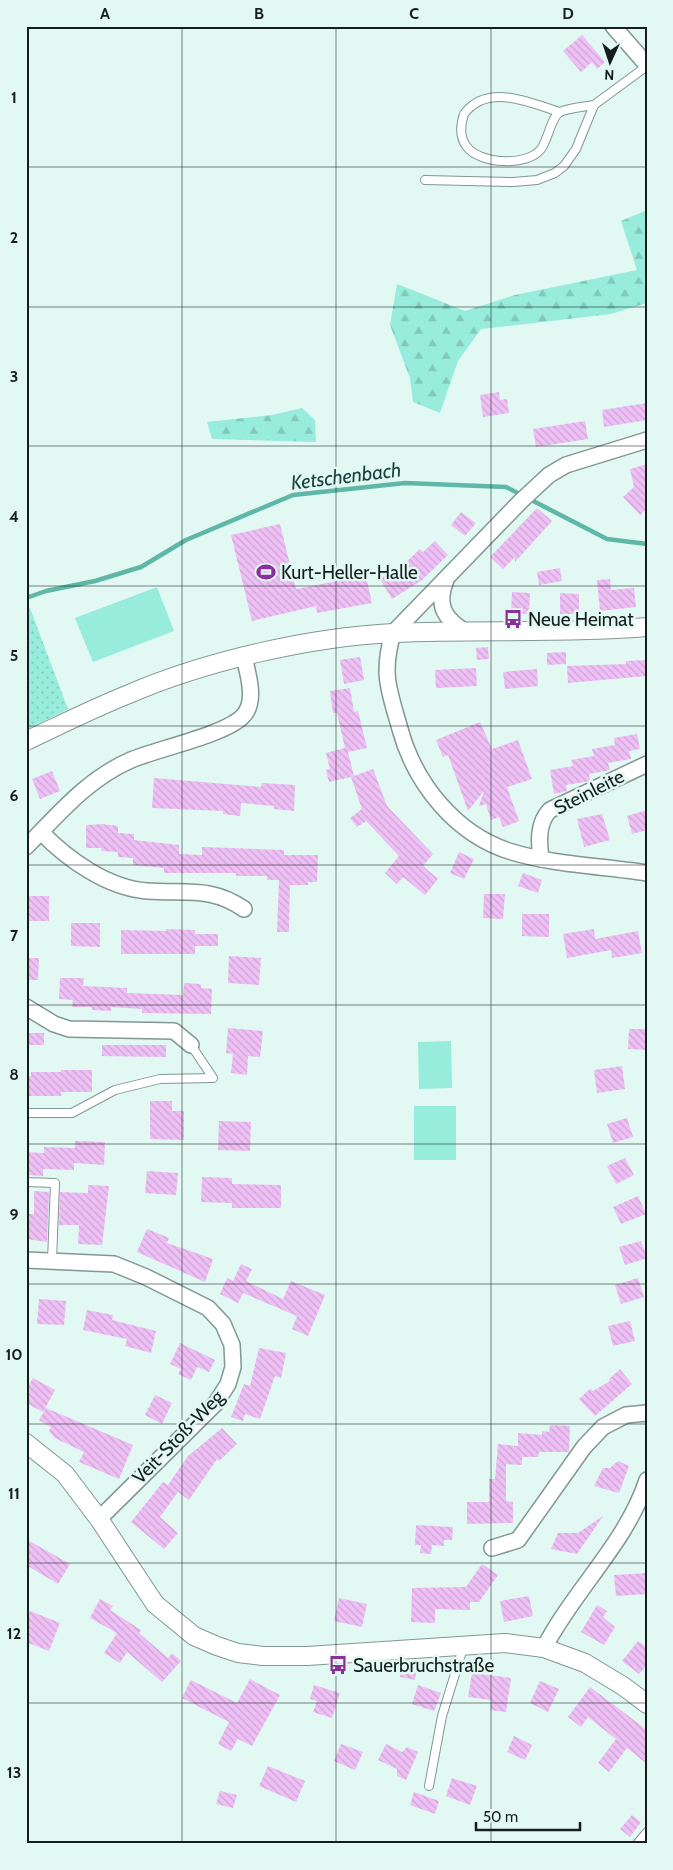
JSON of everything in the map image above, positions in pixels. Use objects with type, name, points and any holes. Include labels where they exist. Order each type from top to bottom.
[{"type":"street","points":[[613,26],[647,66]]},
{"type":"street","points":[[647,440],[566,466],[536,486],[393,633],[386,658],[387,684],[404,744],[416,774],[434,798],[462,824],[490,843],[511,852],[541,859],[647,873]]},
{"type":"street","points":[[446,580],[441,591],[443,612],[454,624],[466,632]]},
{"type":"street","points":[[26,741],[130,693],[244,657],[320,641],[393,633],[647,627]]},
{"type":"street","points":[[26,847],[92,781],[130,760],[228,726],[242,717],[248,708],[250,699],[244,657]]},
{"type":"street","name":"Steinleite","points":[[541,859],[539,833],[550,810],[647,764]]},
{"type":"street","points":[[41,832],[58,849],[122,887],[146,891],[210,893],[232,901],[244,909]]},
{"type":"street","points":[[26,1007],[54,1024],[69,1029],[174,1030],[191,1045]]},
{"type":"street","name":"Veit-Stoß-Weg","points":[[26,1260],[114,1264],[146,1277],[208,1308],[223,1324],[232,1345],[233,1367],[228,1384],[216,1403],[99,1518]]},
{"type":"street","points":[[492,1548],[518,1540],[584,1446],[603,1427],[626,1415],[647,1413]]},
{"type":"street","points":[[26,1443],[65,1474],[99,1518],[155,1604],[194,1636],[217,1646],[238,1653],[263,1656],[307,1656],[504,1643],[544,1648],[585,1663],[623,1686],[647,1704]]},
{"type":"street","points":[[544,1648],[558,1622],[624,1528],[642,1496],[647,1480]]},
{"type":"lane","points":[[559,112],[553,118],[550,132],[541,150],[525,158],[492,161],[479,158],[471,152],[461,135],[464,114],[478,102],[505,96],[521,99],[559,112],[594,105],[647,66]]},
{"type":"lane","points":[[425,180],[512,182],[538,180],[555,174],[564,166],[576,149],[594,105]]},
{"type":"lane","points":[[26,1113],[72,1112],[115,1090],[160,1079],[213,1078],[191,1045]]},
{"type":"lane","points":[[26,1182],[55,1183],[52,1262]]},
{"type":"lane","points":[[429,1786],[442,1716],[464,1646]]},
{"type":"lane","points":[[637,1844],[647,1832]]},
{"type":"green space","points":[[647,210],[647,303],[611,314],[481,329],[458,361],[440,413],[413,402],[410,378],[390,325],[397,284],[465,311],[515,295],[637,270],[621,221]]},
{"type":"green space","points":[[302,408],[315,420],[316,442],[212,439],[207,422],[272,415]]},
{"type":"green space","points":[[157,587],[174,631],[93,662],[75,618]]},
{"type":"green space","points":[[30,608],[68,709],[26,730],[26,610]]},
{"type":"green space","points":[[451,1041],[452,1088],[419,1089],[418,1042]]},
{"type":"green space","points":[[414,1106],[456,1106],[456,1160],[414,1160]]},
{"type":"building","points":[[582,35],[605,62],[597,69],[592,62],[581,72],[563,51]]},
{"type":"building","points":[[499,392],[500,400],[507,399],[509,413],[483,417],[480,395]]},
{"type":"building","points":[[647,403],[647,420],[604,427],[602,410]]},
{"type":"building","points":[[585,421],[588,439],[536,447],[533,429]]},
{"type":"building","points":[[647,464],[647,508],[640,515],[623,497],[634,487],[630,469]]},
{"type":"building","points":[[537,508],[552,521],[515,562],[515,557],[503,569],[490,557]]},
{"type":"building","points":[[461,512],[476,523],[465,536],[451,525]]},
{"type":"building","name":"Kurt-Heller-Halle","points":[[280,524],[296,589],[348,579],[347,576],[365,572],[372,603],[317,613],[316,606],[252,621],[231,535]]},
{"type":"building","points":[[435,541],[448,555],[422,580],[392,599],[380,579],[404,564],[420,549],[423,552]]},
{"type":"building","points":[[560,568],[562,581],[539,585],[537,572]]},
{"type":"building","points":[[610,579],[611,590],[634,588],[636,607],[600,611],[597,580]]},
{"type":"building","points":[[512,592],[530,593],[529,614],[511,613]]},
{"type":"building","points":[[560,593],[579,594],[579,614],[560,614]]},
{"type":"building","points":[[488,647],[489,659],[477,660],[476,648]]},
{"type":"building","points":[[566,652],[566,664],[547,665],[547,653]]},
{"type":"building","points":[[360,657],[364,680],[344,684],[340,660]]},
{"type":"building","points":[[647,660],[647,676],[568,683],[567,666],[626,664],[626,661]]},
{"type":"building","points":[[476,668],[477,686],[436,688],[435,670]]},
{"type":"building","points":[[537,669],[538,686],[505,689],[503,672]]},
{"type":"building","points":[[350,688],[354,712],[358,711],[367,748],[348,752],[354,776],[373,769],[387,806],[433,854],[423,866],[438,879],[425,895],[403,877],[397,884],[385,873],[399,856],[366,821],[357,827],[350,818],[362,809],[351,777],[329,782],[326,770],[330,769],[326,753],[345,748],[337,713],[333,713],[330,691]]},
{"type":"building","points":[[480,722],[492,749],[518,740],[532,779],[507,787],[519,821],[503,827],[499,817],[491,820],[486,804],[479,806],[484,791],[468,811],[448,755],[443,757],[436,740]]},
{"type":"building","points":[[637,734],[640,749],[629,751],[631,759],[608,763],[610,770],[589,774],[590,781],[566,785],[567,791],[554,794],[550,770],[573,766],[571,760],[594,756],[592,749],[615,745],[614,738]]},
{"type":"building","points":[[52,771],[60,791],[40,799],[32,779]]},
{"type":"building","points":[[154,778],[261,787],[262,783],[295,785],[294,811],[274,809],[274,806],[241,803],[240,816],[223,814],[223,811],[152,808]]},
{"type":"building","points":[[647,810],[647,830],[632,834],[627,816]]},
{"type":"building","points":[[602,814],[610,840],[584,847],[577,819]]},
{"type":"building","points":[[86,825],[118,826],[118,833],[134,834],[134,840],[179,845],[179,854],[202,855],[202,847],[284,850],[284,855],[318,855],[317,882],[308,882],[308,885],[290,885],[289,932],[277,932],[279,880],[267,880],[267,876],[236,876],[236,873],[164,873],[164,868],[133,865],[133,858],[118,857],[118,852],[101,851],[102,848],[86,848]]},
{"type":"building","points":[[459,852],[474,859],[464,879],[450,873]]},
{"type":"building","points":[[523,873],[542,880],[538,893],[518,886]]},
{"type":"building","points":[[484,894],[505,894],[503,919],[483,918]]},
{"type":"building","points":[[26,896],[49,896],[49,921],[29,921]]},
{"type":"building","points":[[522,914],[549,914],[549,937],[522,936]]},
{"type":"building","points":[[71,923],[100,923],[100,947],[71,946]]},
{"type":"building","points":[[166,929],[195,930],[195,934],[218,934],[218,946],[195,946],[195,954],[121,954],[121,930],[166,931]]},
{"type":"building","points":[[594,929],[595,939],[638,931],[642,953],[612,958],[611,950],[567,958],[563,934]]},
{"type":"building","points":[[229,956],[261,958],[259,985],[228,983]]},
{"type":"building","points":[[26,958],[39,958],[38,980],[26,980]]},
{"type":"building","points":[[60,978],[84,978],[83,986],[127,988],[127,993],[183,995],[184,983],[201,984],[201,988],[212,989],[211,1014],[142,1013],[142,1009],[111,1007],[111,1011],[92,1010],[92,1007],[72,1007],[73,1000],[59,999]]},
{"type":"building","points":[[228,1028],[263,1031],[260,1057],[248,1056],[247,1075],[231,1073],[233,1054],[226,1053]]},
{"type":"building","points":[[629,1029],[647,1029],[647,1050],[628,1049]]},
{"type":"building","points":[[26,1033],[44,1033],[44,1045],[26,1045]]},
{"type":"building","points":[[102,1045],[166,1045],[166,1057],[102,1056]]},
{"type":"building","points":[[622,1066],[625,1089],[597,1093],[594,1070]]},
{"type":"building","points":[[61,1070],[92,1070],[92,1092],[61,1092],[61,1096],[26,1096],[26,1076],[31,1076],[31,1072],[61,1072]]},
{"type":"building","points":[[150,1101],[172,1101],[172,1111],[184,1111],[184,1140],[150,1139]]},
{"type":"building","points":[[627,1118],[633,1137],[613,1143],[607,1124]]},
{"type":"building","points":[[219,1121],[251,1122],[250,1151],[218,1150]]},
{"type":"building","points":[[75,1141],[105,1142],[104,1165],[74,1163],[74,1170],[43,1169],[43,1176],[26,1175],[26,1152],[44,1153],[44,1147],[75,1148]]},
{"type":"building","points":[[625,1158],[634,1175],[616,1184],[607,1166]]},
{"type":"building","points":[[147,1171],[178,1173],[176,1195],[145,1193]]},
{"type":"building","points":[[202,1177],[232,1178],[232,1184],[281,1185],[281,1208],[232,1208],[232,1203],[201,1202]]},
{"type":"building","points":[[88,1185],[109,1186],[102,1245],[78,1244],[79,1225],[59,1225],[60,1192],[88,1193]]},
{"type":"building","points":[[34,1191],[49,1192],[47,1242],[26,1239],[26,1214],[34,1214]]},
{"type":"building","points":[[638,1196],[646,1214],[621,1224],[613,1207]]},
{"type":"building","points":[[147,1229],[169,1238],[167,1243],[213,1259],[205,1282],[137,1252]]},
{"type":"building","points":[[641,1241],[647,1258],[625,1265],[619,1247]]},
{"type":"building","points":[[241,1264],[252,1269],[246,1281],[283,1299],[291,1281],[325,1295],[308,1336],[292,1329],[297,1316],[243,1293],[238,1303],[220,1294],[227,1278],[233,1281]]},
{"type":"building","points":[[638,1278],[644,1297],[621,1304],[615,1285]]},
{"type":"building","points":[[39,1299],[66,1301],[64,1325],[37,1324]]},
{"type":"building","points":[[87,1310],[113,1315],[112,1320],[156,1331],[151,1353],[125,1346],[127,1339],[83,1330]]},
{"type":"building","points":[[630,1321],[635,1341],[613,1346],[608,1326]]},
{"type":"building","points":[[180,1343],[215,1360],[209,1372],[197,1367],[191,1380],[178,1374],[181,1369],[170,1364]]},
{"type":"building","points":[[259,1348],[286,1353],[281,1378],[275,1376],[260,1419],[245,1414],[243,1421],[231,1417],[244,1384],[250,1386]]},
{"type":"building","points":[[620,1369],[632,1384],[595,1416],[579,1399],[590,1389],[593,1391],[610,1381],[609,1379]]},
{"type":"building","points":[[33,1378],[55,1390],[43,1412],[26,1403],[26,1390]]},
{"type":"building","points":[[155,1395],[172,1403],[162,1424],[145,1415]]},
{"type":"building","points":[[46,1408],[133,1445],[119,1479],[79,1462],[84,1452],[55,1438],[49,1431],[51,1427],[39,1420]]},
{"type":"building","points":[[550,1425],[570,1426],[569,1452],[539,1452],[538,1457],[522,1457],[522,1465],[506,1464],[506,1501],[513,1502],[513,1523],[467,1524],[467,1502],[489,1502],[489,1479],[495,1479],[498,1444],[518,1446],[518,1433],[542,1435],[542,1431],[549,1432]]},
{"type":"building","points":[[222,1428],[237,1444],[219,1461],[217,1459],[189,1500],[178,1492],[160,1517],[178,1533],[164,1549],[131,1522],[163,1482],[168,1485],[188,1456]]},
{"type":"building","points":[[618,1461],[629,1466],[619,1493],[594,1486],[603,1468],[610,1468]]},
{"type":"building","points":[[603,1516],[577,1554],[551,1549],[558,1533],[578,1533]]},
{"type":"building","points":[[416,1525],[453,1527],[452,1540],[444,1540],[444,1546],[432,1545],[431,1554],[420,1553],[421,1545],[415,1545]]},
{"type":"building","points":[[26,1539],[70,1564],[58,1584],[26,1565]]},
{"type":"building","points":[[482,1564],[498,1575],[479,1602],[470,1602],[470,1610],[435,1609],[435,1623],[411,1622],[412,1588],[466,1587]]},
{"type":"building","points":[[647,1573],[647,1594],[616,1596],[614,1575]]},
{"type":"building","points":[[529,1596],[533,1616],[504,1622],[500,1601]]},
{"type":"building","points":[[339,1598],[367,1604],[362,1627],[334,1621]]},
{"type":"building","points":[[100,1599],[113,1606],[110,1610],[141,1630],[139,1633],[168,1658],[172,1653],[181,1661],[162,1682],[127,1652],[120,1663],[104,1653],[117,1633],[90,1618]]},
{"type":"building","points":[[597,1605],[607,1611],[603,1617],[615,1627],[604,1645],[581,1632]]},
{"type":"building","points":[[30,1611],[60,1623],[49,1651],[26,1642],[26,1621]]},
{"type":"building","points":[[638,1641],[647,1648],[647,1665],[639,1674],[622,1661]]},
{"type":"building","points":[[402,1663],[417,1666],[415,1680],[400,1677]]},
{"type":"building","points":[[472,1673],[511,1678],[506,1712],[490,1710],[491,1700],[468,1697]]},
{"type":"building","points":[[250,1679],[280,1695],[252,1746],[238,1739],[231,1751],[218,1744],[229,1722],[182,1698],[191,1680],[237,1703]]},
{"type":"building","points":[[540,1681],[559,1689],[548,1712],[530,1703]]},
{"type":"building","points":[[314,1685],[340,1693],[332,1718],[313,1712],[317,1701],[310,1699]]},
{"type":"building","points":[[418,1685],[441,1693],[434,1711],[412,1704]]},
{"type":"building","points":[[590,1687],[647,1730],[647,1764],[627,1748],[609,1772],[598,1763],[616,1739],[588,1717],[581,1727],[568,1717]]},
{"type":"building","points":[[514,1736],[532,1745],[525,1760],[507,1752]]},
{"type":"building","points":[[341,1744],[363,1752],[355,1770],[334,1761]]},
{"type":"building","points":[[386,1744],[402,1752],[407,1747],[418,1752],[406,1780],[397,1776],[397,1769],[378,1760]]},
{"type":"building","points":[[268,1766],[305,1781],[296,1802],[259,1786]]},
{"type":"building","points":[[452,1778],[477,1786],[470,1805],[446,1796]]},
{"type":"building","points":[[220,1791],[237,1795],[233,1808],[216,1804]]},
{"type":"building","points":[[414,1792],[439,1801],[435,1814],[410,1805]]},
{"type":"building","points":[[632,1815],[641,1822],[630,1837],[620,1829]]},
{"type":"waterway","name":"Ketschenbach","points":[[26,598],[46,591],[95,581],[141,567],[186,540],[293,495],[405,483],[506,487],[607,539],[647,544]]},
{"type":"place","name":"Kurt-Heller-Halle","points":[[266,572]]},
{"type":"place","name":"Neue Heimat","points":[[513,619]]},
{"type":"place","name":"Sauerbruchstraße","points":[[338,1665]]}]
